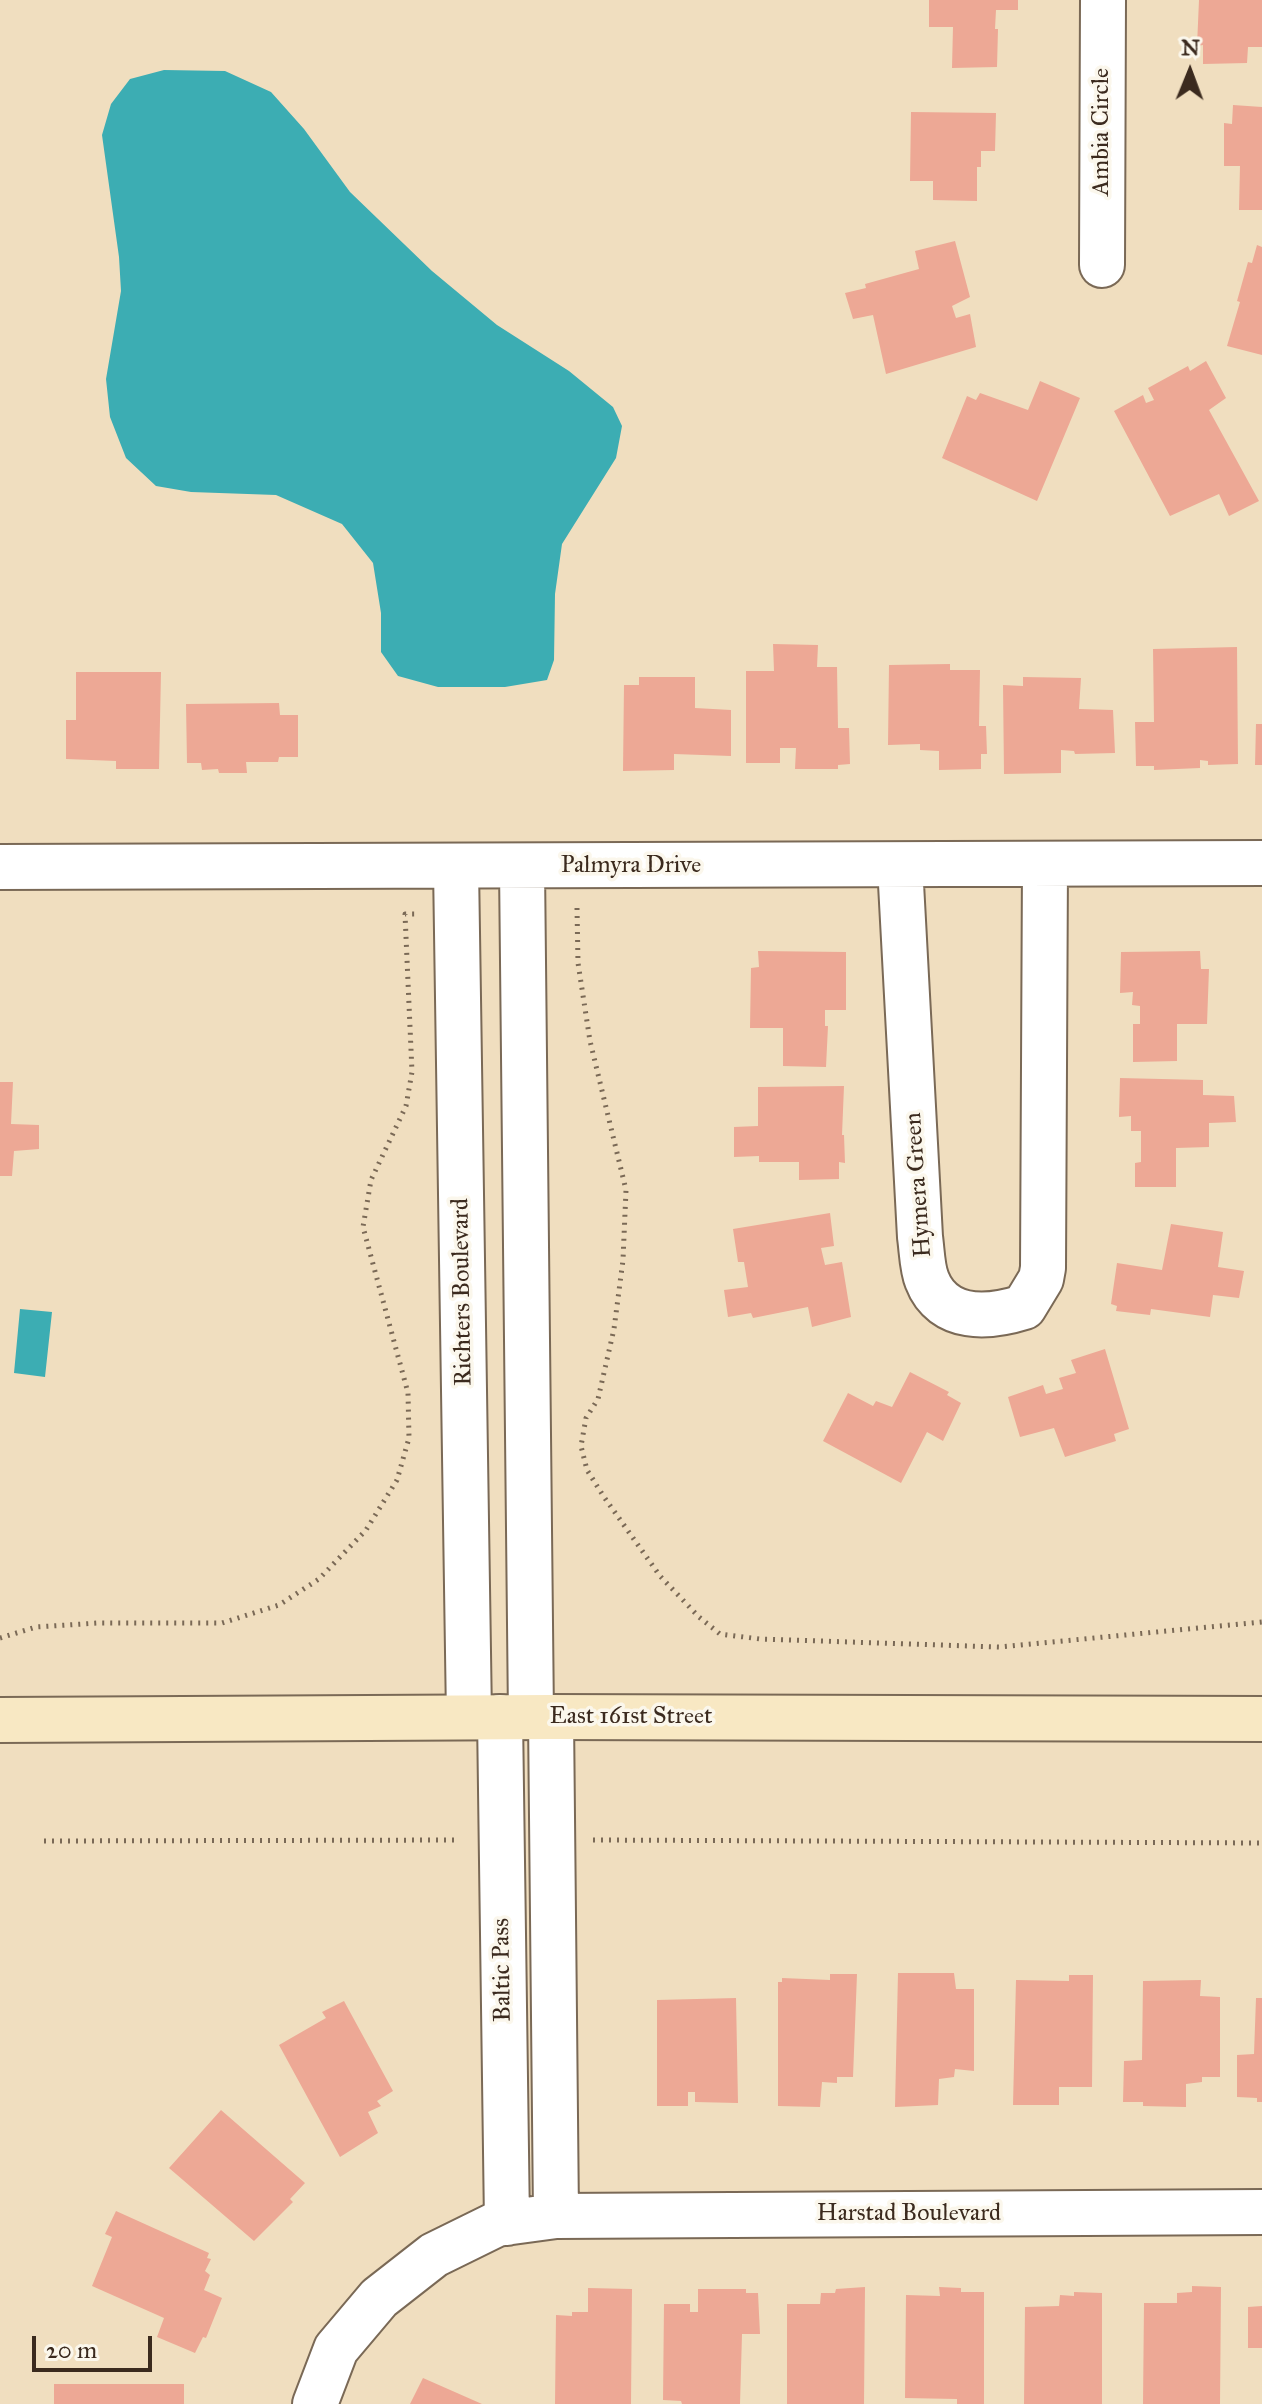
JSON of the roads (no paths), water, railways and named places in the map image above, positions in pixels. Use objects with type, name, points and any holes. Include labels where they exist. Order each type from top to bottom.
[{"type":"street","name":"Ambia Circle","points":[[1102,265],[1103,0]]},
{"type":"street","name":"Palmyra Drive","points":[[0,867],[1262,863]]},
{"type":"street","name":"Hymera Green","points":[[900,865],[920,1237],[927,1280],[943,1304],[959,1312],[998,1315],[1024,1307],[1041,1279],[1043,1268],[1045,864]]},
{"type":"street","name":"Richters Boulevard","points":[[456,867],[513,1717]]},
{"type":"street","points":[[513,1717],[522,867]]},
{"type":"street","name":"East 161st Street","points":[[0,1720],[513,1717],[1262,1719]]},
{"type":"street","name":"Baltic Pass","points":[[507,2223],[501,1839],[513,1717]]},
{"type":"street","name":"Baltic Pass","points":[[513,1717],[551,1840],[556,2216]]},
{"type":"street","name":"Harstad Boulevard","points":[[315,2404],[336,2349],[379,2298],[434,2255],[497,2224],[556,2216],[1262,2212]]},
{"type":"water","points":[[164,70],[225,71],[271,92],[304,129],[350,192],[432,271],[497,325],[569,371],[613,407],[622,426],[616,458],[562,544],[555,594],[554,660],[547,680],[505,687],[438,687],[398,676],[381,652],[381,613],[373,563],[342,524],[276,495],[191,492],[156,486],[126,458],[110,417],[106,379],[121,291],[102,135],[111,104],[130,79]]},
{"type":"water","points":[[20,1309],[52,1312],[45,1377],[14,1373]]}]
